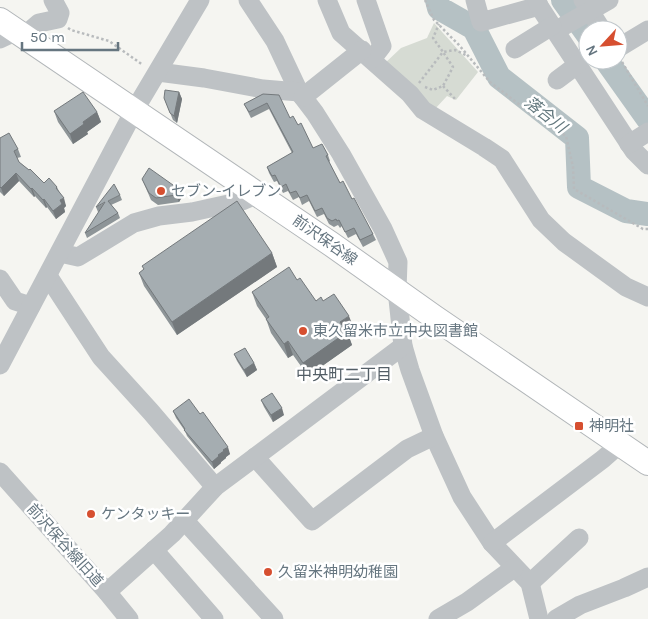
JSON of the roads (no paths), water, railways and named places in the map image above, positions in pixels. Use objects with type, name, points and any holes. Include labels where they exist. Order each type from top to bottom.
[{"type":"main road","name":"前沢保谷線","points":[[10,31],[258,194],[620,444],[646,457]]},
{"type":"street","points":[[0,365],[134,111],[200,0]]},
{"type":"street","points":[[248,0],[275,42],[301,94],[341,154],[383,229],[398,262],[397,290],[403,346],[434,436],[462,497],[492,543],[530,583],[539,619]]},
{"type":"street","points":[[327,0],[341,33],[410,94],[423,110],[502,159],[541,220],[564,242],[626,286],[648,297]]},
{"type":"street","points":[[158,72],[301,94],[382,46],[366,0]]},
{"type":"street","points":[[475,0],[481,22],[538,3],[629,144],[648,165]]},
{"type":"street","points":[[516,49],[554,29],[587,6],[609,0]]},
{"type":"street","points":[[10,31],[39,23],[57,6]]},
{"type":"street","points":[[587,6],[596,20]]},
{"type":"street","points":[[628,42],[648,30]]},
{"type":"street","points":[[557,80],[577,65]]},
{"type":"street","points":[[629,144],[648,132]]},
{"type":"street","points":[[60,253],[78,257],[134,223],[159,216],[192,212],[242,201],[258,194]]},
{"type":"street","points":[[48,276],[101,357],[151,412],[214,487]]},
{"type":"street","points":[[0,279],[15,301],[31,306]]},
{"type":"street","points":[[107,592],[172,534],[214,487],[403,346]]},
{"type":"street","points":[[255,456],[312,521],[407,449],[434,436]]},
{"type":"street","points":[[492,543],[596,465],[620,444]]},
{"type":"street","name":"前沢保谷線旧道","points":[[0,472],[107,592],[122,616]]},
{"type":"street","points":[[184,520],[274,619]]},
{"type":"street","points":[[530,583],[579,538]]},
{"type":"street","points":[[154,550],[214,619]]},
{"type":"street","points":[[438,619],[467,602],[514,568]]},
{"type":"street","points":[[556,619],[580,605],[648,577]]},
{"type":"waterway","name":"落合川","points":[[437,0],[439,8],[474,28],[499,77],[577,138],[579,187],[626,211],[648,214]]},
{"type":"waterway","name":"落合川","points":[[563,0],[578,21]]},
{"type":"waterway","name":"落合川","points":[[613,70],[648,119]]},
{"type":"place","name":"セブン-イレブン","points":[[161,191]]},
{"type":"place","name":"東久留米市立中央図書館","points":[[303,331]]},
{"type":"place","name":"神明社","points":[[579,426]]},
{"type":"place","name":"ケンタッキー","points":[[91,514]]},
{"type":"place","name":"久留米神明幼稚園","points":[[268,572]]},
{"type":"district","name":"中央町二丁目","points":[[344,374]]}]
